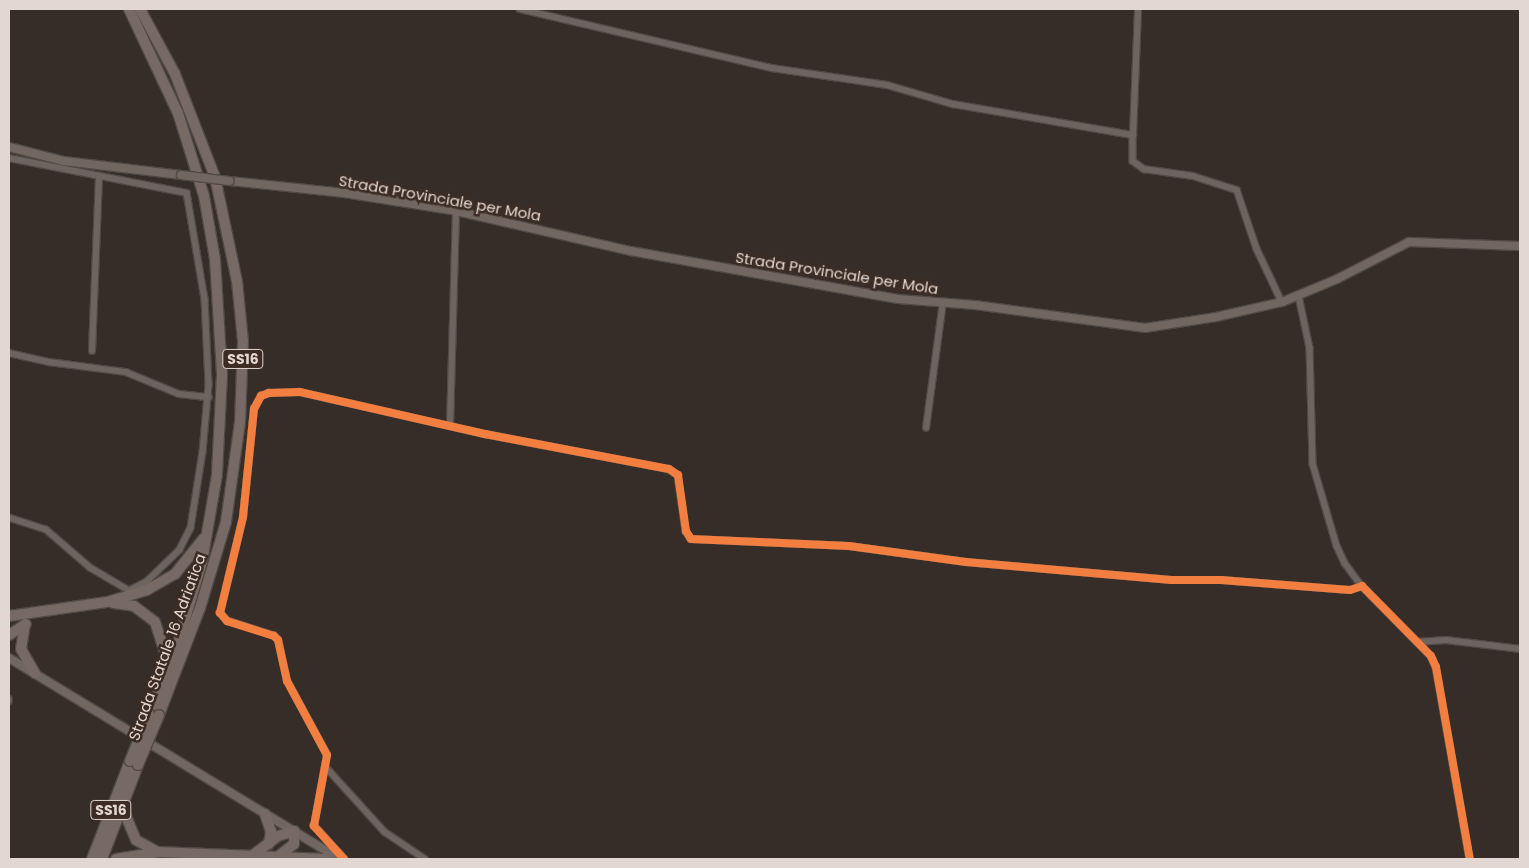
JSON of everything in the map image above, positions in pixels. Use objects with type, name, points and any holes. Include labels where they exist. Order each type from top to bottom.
[{"type":"highway","name":"Strada Statale 16 Adriatica","points":[[129,9],[178,114],[204,196],[215,259],[222,375],[218,475],[208,533],[192,601],[154,714]]},
{"type":"highway","name":"Strada Statale 16 Adriatica","points":[[92,859],[200,608],[226,522],[240,422],[243,341],[237,281],[215,177],[178,82],[140,9]]},
{"type":"highway","points":[[9,616],[107,602],[147,590],[167,579],[196,551],[208,533]]},
{"type":"highway","points":[[107,602],[134,606],[148,615],[160,632],[169,665]]},
{"type":"highway","points":[[9,635],[42,610]]},
{"type":"highway","points":[[25,624],[21,649],[35,673]]},
{"type":"highway","name":"Strada Statale 16 Adriatica","points":[[102,859],[122,807],[134,763]]},
{"type":"highway","points":[[122,807],[136,840],[159,852]]},
{"type":"highway","points":[[265,814],[271,831],[269,844]]},
{"type":"highway","points":[[252,855],[286,832],[294,831],[294,844],[277,856]]},
{"type":"highway","points":[[116,859],[159,852],[326,859]]},
{"type":"street","points":[[520,9],[765,67],[896,87],[952,104],[1133,135]]},
{"type":"street","points":[[1138,9],[1133,161],[1144,168],[1193,176],[1237,190],[1257,249],[1282,302]]},
{"type":"street","name":"Strada Provinciale per Mola","points":[[9,147],[64,161],[344,193],[456,212],[743,273],[898,299],[1144,328],[1225,316],[1282,302],[1299,296],[1409,242],[1520,246]]},
{"type":"street","points":[[9,158],[99,178],[187,193],[206,299],[209,397],[190,528],[180,550],[147,582],[129,591],[90,568],[46,530],[9,518]]},
{"type":"street","points":[[92,350],[99,178]]},
{"type":"street","points":[[450,426],[456,212]]},
{"type":"street","points":[[1299,296],[1310,348],[1312,464],[1345,564],[1362,586],[1431,656],[1436,667],[1470,859]]},
{"type":"street","points":[[926,428],[943,303]]},
{"type":"street","points":[[9,353],[49,362],[126,372],[178,394],[209,397]]},
{"type":"street","points":[[344,859],[314,826],[327,755],[287,681],[278,640],[274,636],[227,621],[220,613],[243,517],[254,409],[262,396],[287,391],[674,471],[678,475],[686,531],[690,539],[849,546],[950,560],[1171,580],[1221,580],[1350,590],[1362,586]]},
{"type":"street","points":[[1417,642],[1455,641],[1520,649]]},
{"type":"street","points":[[9,658],[339,859]]},
{"type":"street","points":[[326,767],[385,832],[425,859]]},
{"type":"cycle path","points":[[344,859],[314,826],[327,755],[287,681],[278,640],[274,636],[227,621],[220,613],[243,517],[254,409],[261,396],[269,393],[300,392],[485,434],[669,469],[678,475],[686,531],[691,539],[849,546],[966,562],[1171,580],[1221,580],[1350,590],[1362,586],[1431,656],[1436,667],[1470,859]]}]
